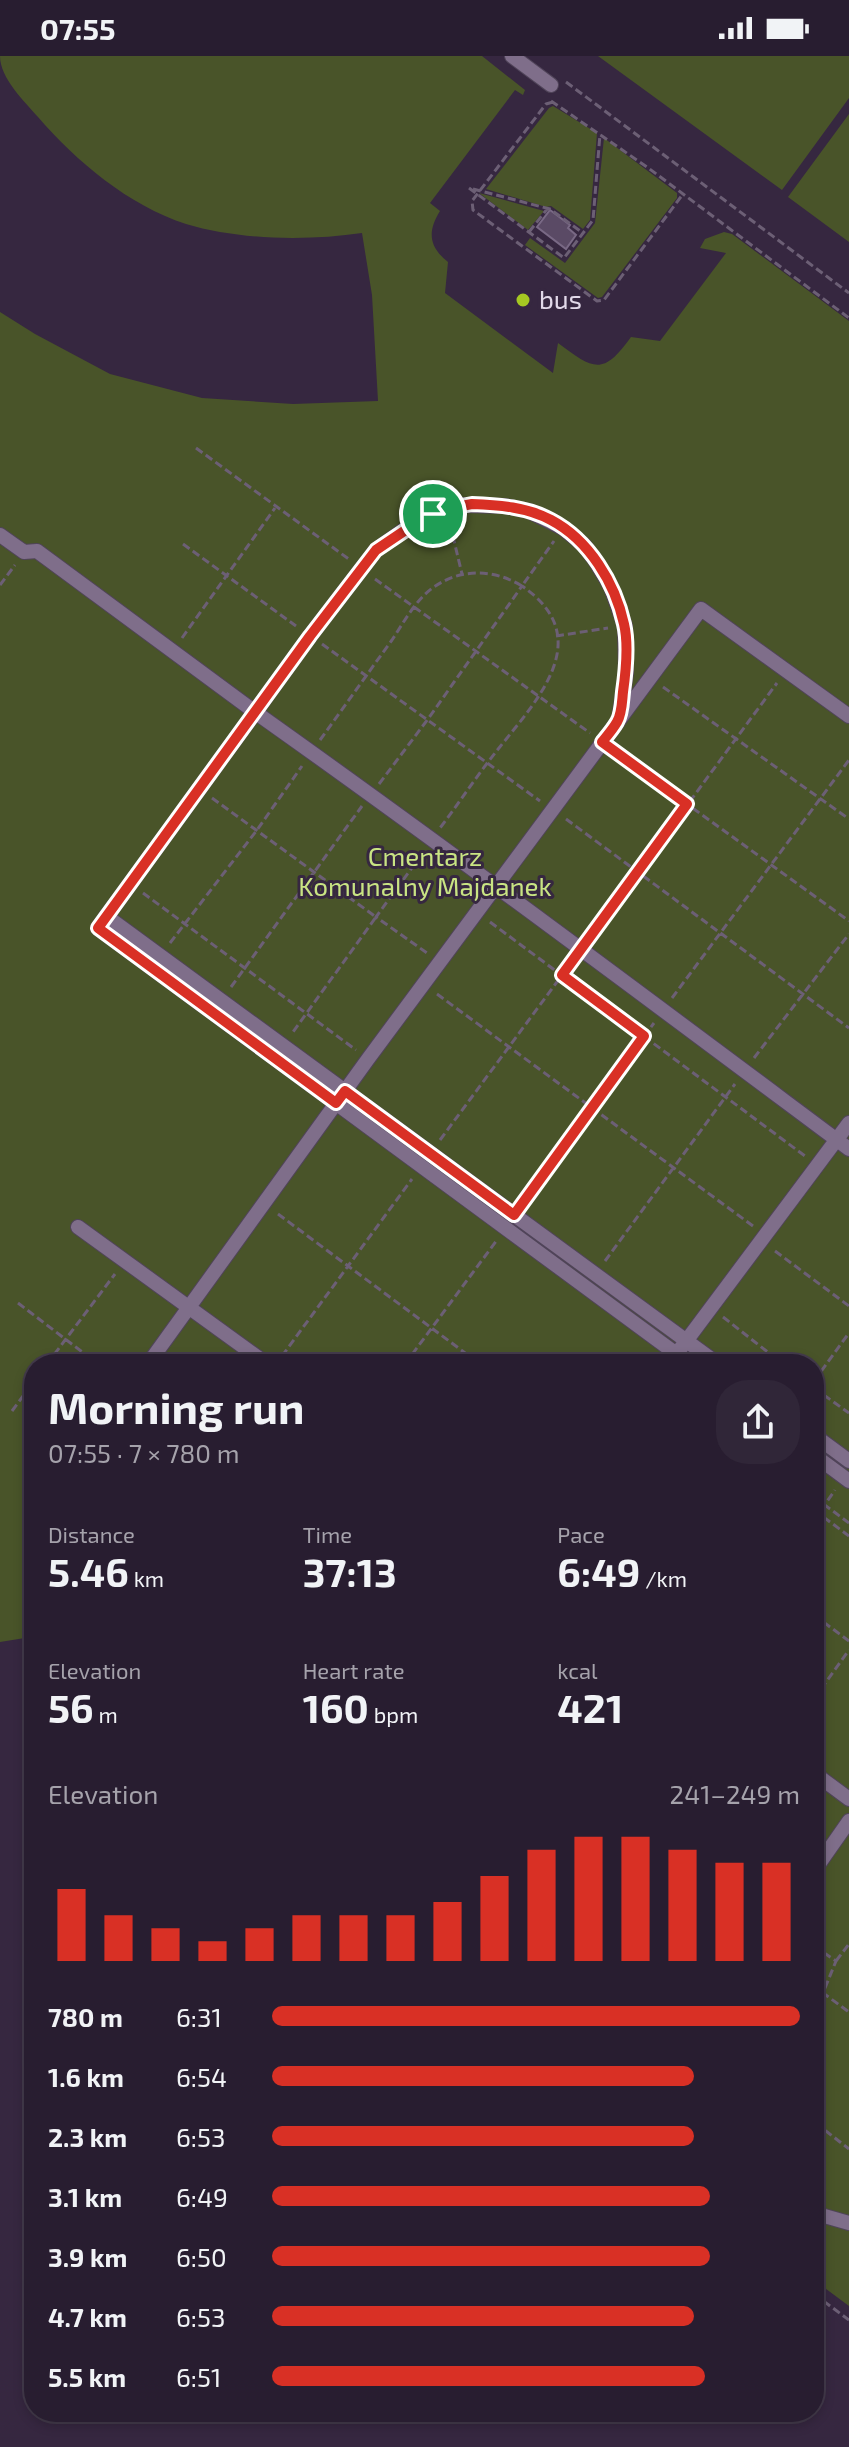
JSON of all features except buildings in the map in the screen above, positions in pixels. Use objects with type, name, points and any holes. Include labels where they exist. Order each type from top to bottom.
[{"type":"street","points":[[512,56],[554,88]]},
{"type":"street","points":[[619,720],[626,673],[625,626],[611,587],[584,545],[563,528],[529,511],[472,504],[446,509],[402,531],[376,550],[361,568],[98,928],[426,1160],[514,1215],[705,1354]]},
{"type":"street","points":[[0,535],[24,552],[37,551],[843,1144]]},
{"type":"street","points":[[156,1354],[439,962],[701,609],[849,716]]},
{"type":"street","points":[[106,916],[284,1046],[341,1097]]},
{"type":"street","points":[[677,1354],[818,1165],[843,1144],[849,1123]]},
{"type":"street","points":[[426,1160],[505,1229],[667,1354]]},
{"type":"street","points":[[78,1227],[253,1354]]},
{"type":"street","points":[[824,1442],[849,1461]]},
{"type":"street","points":[[824,1462],[847,1479]]},
{"type":"street","points":[[824,1780],[849,1799]]},
{"type":"street","points":[[824,1857],[849,1821]]},
{"type":"street","points":[[824,2216],[849,2223]]},
{"type":"path","points":[[553,102],[554,88]]},
{"type":"path","points":[[554,88],[849,293]]},
{"type":"path","points":[[683,194],[604,300],[597,301],[473,210],[472,201],[546,104],[553,102],[600,133],[683,194],[849,318]]},
{"type":"path","points":[[479,193],[564,258],[593,220],[600,133]]},
{"type":"path","points":[[479,193],[548,208],[583,233]]},
{"type":"path","points":[[529,232],[548,208]]},
{"type":"path","points":[[196,448],[849,921]]},
{"type":"path","points":[[173,651],[276,507]]},
{"type":"path","points":[[446,509],[462,574]]},
{"type":"path","points":[[221,1000],[428,719],[563,528]]},
{"type":"path","points":[[183,544],[428,719],[849,1028]]},
{"type":"path","points":[[0,585],[24,552]]},
{"type":"path","points":[[161,956],[257,830],[415,607],[435,586],[462,574],[478,572],[509,579],[522,586],[544,604],[551,616],[556,636],[556,662],[552,675],[284,1046]]},
{"type":"path","points":[[556,636],[625,626]]},
{"type":"path","points":[[283,1354],[787,670]]},
{"type":"path","points":[[652,678],[849,819]]},
{"type":"path","points":[[514,1215],[849,760]]},
{"type":"path","points":[[199,789],[439,962]]},
{"type":"path","points":[[130,884],[368,1059]]},
{"type":"path","points":[[477,913],[818,1165]]},
{"type":"path","points":[[595,1274],[744,1070],[849,934]]},
{"type":"path","points":[[423,984],[674,1167],[849,1306]]},
{"type":"path","points":[[265,1204],[467,1354]]},
{"type":"path","points":[[412,1354],[505,1229]]},
{"type":"path","points":[[54,1354],[124,1261]]},
{"type":"path","points":[[18,1303],[85,1354]]},
{"type":"path","points":[[711,1309],[770,1354]]},
{"type":"path","points":[[824,1367],[849,1333]]},
{"type":"path","points":[[12,1411],[24,1395]]},
{"type":"path","points":[[824,1395],[849,1413]]},
{"type":"path","points":[[847,1479],[824,1505],[849,1523]]},
{"type":"path","points":[[824,1517],[849,1536]]},
{"type":"path","points":[[824,1622],[849,1641]]},
{"type":"path","points":[[824,1685],[849,1650]]},
{"type":"path","points":[[824,1991],[836,1961],[849,1944]]},
{"type":"path","points":[[824,1953],[836,1961]]},
{"type":"path","points":[[824,1994],[849,2012]]},
{"type":"path","points":[[824,2125],[826,2131],[849,2149]]},
{"type":"path","points":[[824,2301],[849,2320]]},
{"type":"green space","name":"Cmentarz Komunalny Majdanek","points":[[0,56],[482,56],[525,90],[523,95],[515,90],[430,203],[440,211],[433,226],[432,239],[437,251],[448,262],[445,293],[553,373],[558,343],[581,359],[598,365],[613,358],[631,337],[660,341],[726,253],[700,248],[705,239],[724,232],[732,234],[849,321],[849,2306],[824,2287],[824,1354],[24,1354],[24,1638],[0,1642],[0,312],[110,374],[202,398],[293,404],[378,401],[372,295],[362,233],[296,238],[250,236],[207,229],[165,216],[124,194],[69,150],[14,89]]},
{"type":"green space","points":[[598,56],[849,56],[849,98],[782,190]]},
{"type":"green space","points":[[553,106],[597,133],[590,220],[583,229],[551,206],[486,189]]},
{"type":"green space","points":[[849,114],[849,242],[788,197]]},
{"type":"green space","points":[[604,138],[677,193],[677,198],[602,297],[598,298],[525,245],[530,238],[565,263],[595,223]]},
{"type":"green space","points":[[479,193],[544,211],[528,230]]},
{"type":"place","name":"bus","points":[[523,300]]},
{"type":"route","points":[[459,505],[505,506],[550,519],[584,545],[611,587],[625,626],[626,673],[619,720],[602,742],[687,804],[562,975],[644,1036],[514,1215],[345,1091],[336,1103],[98,928],[361,568],[386,542],[433,514],[459,505]]}]
